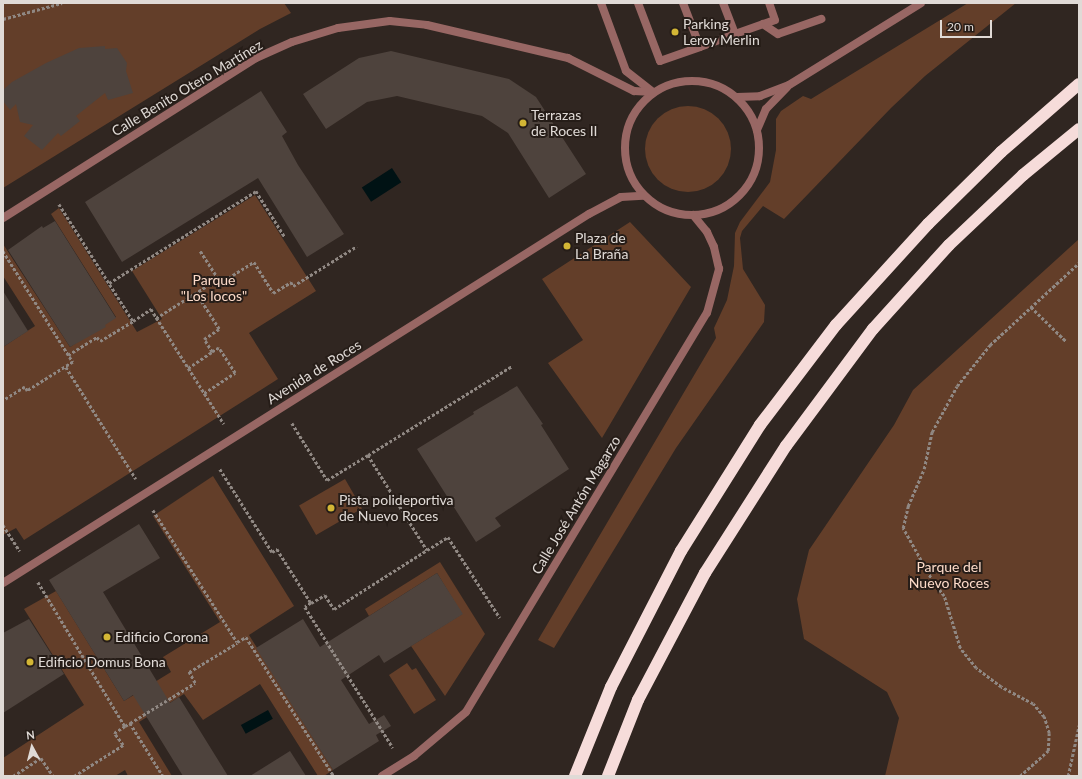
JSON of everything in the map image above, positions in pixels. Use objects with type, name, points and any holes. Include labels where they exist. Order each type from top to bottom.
[{"type":"highway","points":[[575,776],[611,686],[680,551],[760,425],[836,325],[928,224],[1001,152],[1079,84]]},
{"type":"highway","points":[[608,776],[638,700],[705,573],[786,446],[873,329],[949,245],[1023,175],[1079,129]]},
{"type":"street","points":[[601,3],[626,71],[653,92]]},
{"type":"street","points":[[638,3],[660,61],[775,20],[769,3]]},
{"type":"street","points":[[683,3],[700,47]]},
{"type":"street","points":[[724,3],[735,34]]},
{"type":"street","points":[[737,97],[760,96],[789,85],[921,3]]},
{"type":"street","points":[[763,24],[778,34],[821,19]]},
{"type":"street","name":"Calle Benito Otero Martínez","points":[[3,218],[256,58],[292,42],[338,28],[390,21],[427,25],[568,58],[634,91],[653,92]]},
{"type":"street","points":[[687,80],[716,84],[737,97],[752,115],[758,130],[760,153],[754,176],[743,193],[724,208],[704,215],[680,215],[662,210],[643,196],[630,177],[624,154],[626,130],[636,108],[653,92],[687,80]]},
{"type":"street","points":[[758,130],[766,109],[789,85]]},
{"type":"street","name":"Avenida de Roces","points":[[3,583],[589,214],[621,197],[643,196]]},
{"type":"street","name":"Calle José Antón Magarzo","points":[[382,776],[414,756],[466,712],[707,313],[720,268],[707,232],[693,215]]},
{"type":"path","points":[[3,19],[62,3]]},
{"type":"path","points":[[109,283],[256,191],[285,237]]},
{"type":"path","points":[[59,204],[133,321]]},
{"type":"path","points":[[200,251],[220,283],[254,262],[273,292],[291,282],[293,286],[357,246]]},
{"type":"path","points":[[3,251],[73,362],[27,391],[25,387],[3,401]]},
{"type":"path","points":[[1020,776],[1048,751],[1049,733],[1044,717],[1033,704],[1001,687],[976,668],[960,648],[944,596],[933,582],[903,528],[908,506],[924,469],[932,432],[944,406],[990,345],[1079,263]]},
{"type":"path","points":[[156,318],[218,279]]},
{"type":"path","points":[[196,293],[219,329],[204,339],[212,352]]},
{"type":"path","points":[[1031,307],[1066,341]]},
{"type":"path","points":[[68,355],[97,337],[100,341],[151,309],[224,424]]},
{"type":"path","points":[[188,368],[219,348],[235,373],[204,393]]},
{"type":"path","points":[[292,423],[327,480],[512,366]]},
{"type":"path","points":[[66,367],[136,479]]},
{"type":"path","points":[[368,455],[427,550]]},
{"type":"path","points":[[220,469],[272,552],[277,549],[311,603]]},
{"type":"path","points":[[154,510],[237,642]]},
{"type":"path","points":[[3,525],[20,551]]},
{"type":"path","points":[[393,748],[305,607],[325,595],[334,609],[448,537],[500,618]]},
{"type":"path","points":[[38,582],[124,726]]},
{"type":"path","points":[[74,776],[123,745],[114,732],[195,683],[188,672],[246,637],[334,776]]},
{"type":"path","points":[[130,723],[163,776]]},
{"type":"path","points":[[1068,776],[1079,725]]},
{"type":"path","points":[[13,776],[41,758],[53,776]]},
{"type":"green space","points":[[3,3],[284,3],[291,13],[260,29],[3,188]]},
{"type":"green space","points":[[968,3],[1016,3],[925,76],[891,108],[784,219],[763,206],[742,231],[740,238],[743,269],[765,305],[764,322],[676,448],[554,648],[538,640],[716,338],[714,328],[727,300],[734,266],[735,233],[740,222],[770,182],[776,150],[776,119],[781,111],[803,96],[811,99]]},
{"type":"green space","points":[[688,106],[705,109],[719,118],[728,132],[731,149],[728,166],[719,180],[705,189],[688,192],[671,189],[657,180],[648,166],[645,149],[648,132],[657,118],[671,109]]},
{"type":"green space","name":"Parque \"Los locos\"","points":[[255,195],[316,291],[249,333],[278,379],[24,540],[16,528],[3,535],[3,347],[35,326],[3,276],[3,244],[70,347],[116,317],[51,214],[59,208],[137,332],[162,319],[132,271]]},
{"type":"green space","points":[[630,222],[691,287],[602,438],[548,363],[583,340],[542,279]]},
{"type":"green space","name":"Parque del Nuevo Roces","points":[[1079,239],[1079,776],[885,776],[899,718],[887,692],[804,639],[797,599],[809,550],[894,425],[913,390]]},
{"type":"green space","points":[[213,476],[294,606],[249,635],[333,770],[324,776],[318,776],[260,684],[203,720],[184,694],[139,722],[172,776],[128,776],[125,770],[115,776],[3,776],[3,758],[84,705],[24,609],[56,591],[124,701],[171,672],[163,657],[220,622],[153,516]]},
{"type":"green space","name":"Pista polideportiva de Nuevo Roces","points":[[345,479],[362,508],[316,535],[299,506]]},
{"type":"green space","points":[[440,562],[485,634],[445,696],[411,646],[462,614],[437,573],[369,616],[365,609]]},
{"type":"green space","points":[[407,663],[412,670],[416,668],[436,700],[414,714],[389,675]]},
{"type":"shaded area","points":[[392,168],[401,182],[371,202],[362,188]]},
{"type":"shaded area","points":[[268,710],[273,719],[246,734],[241,725]]},
{"type":"building","points":[[105,46],[105,49],[117,48],[127,63],[126,71],[133,93],[108,100],[105,93],[76,116],[80,121],[61,136],[58,133],[42,150],[24,136],[33,125],[20,122],[16,104],[10,110],[3,101],[3,90],[12,82],[46,63],[79,48]]},
{"type":"building","name":"Terrazas de Roces II","points":[[391,51],[509,79],[536,97],[586,174],[549,198],[508,133],[482,116],[397,96],[367,102],[326,129],[303,94],[359,58]]},
{"type":"building","points":[[261,91],[287,132],[282,136],[298,165],[344,234],[307,257],[258,178],[122,262],[85,202]]},
{"type":"building","points":[[55,221],[116,318],[105,325],[106,327],[70,347],[8,250],[42,226],[43,228]]},
{"type":"building","points":[[3,291],[28,331],[3,347]]},
{"type":"building","points":[[517,386],[543,424],[541,425],[569,469],[495,518],[501,526],[476,542],[417,449],[474,414],[473,412]]},
{"type":"building","name":"Edificio Corona","points":[[139,524],[160,558],[103,592],[170,703],[179,697],[228,776],[183,776],[133,695],[124,701],[49,580]]},
{"type":"building","points":[[437,573],[463,614],[384,663],[379,655],[341,680],[369,724],[384,715],[391,726],[376,735],[379,741],[333,770],[256,648],[303,619],[320,647]]},
{"type":"building","name":"Edificio Domus Bona","points":[[29,619],[64,674],[3,713],[3,633]]},
{"type":"building","points":[[290,751],[306,776],[250,776]]},
{"type":"place","name":"Parking Leroy Merlin","points":[[675,32]]},
{"type":"place","name":"Terrazas de Roces II","points":[[523,123]]},
{"type":"place","name":"Plaza de La Braña","points":[[567,246]]},
{"type":"place","name":"Pista polideportiva de Nuevo Roces","points":[[331,508]]},
{"type":"place","name":"Edificio Corona","points":[[107,637]]},
{"type":"place","name":"Edificio Domus Bona","points":[[30,662]]}]
